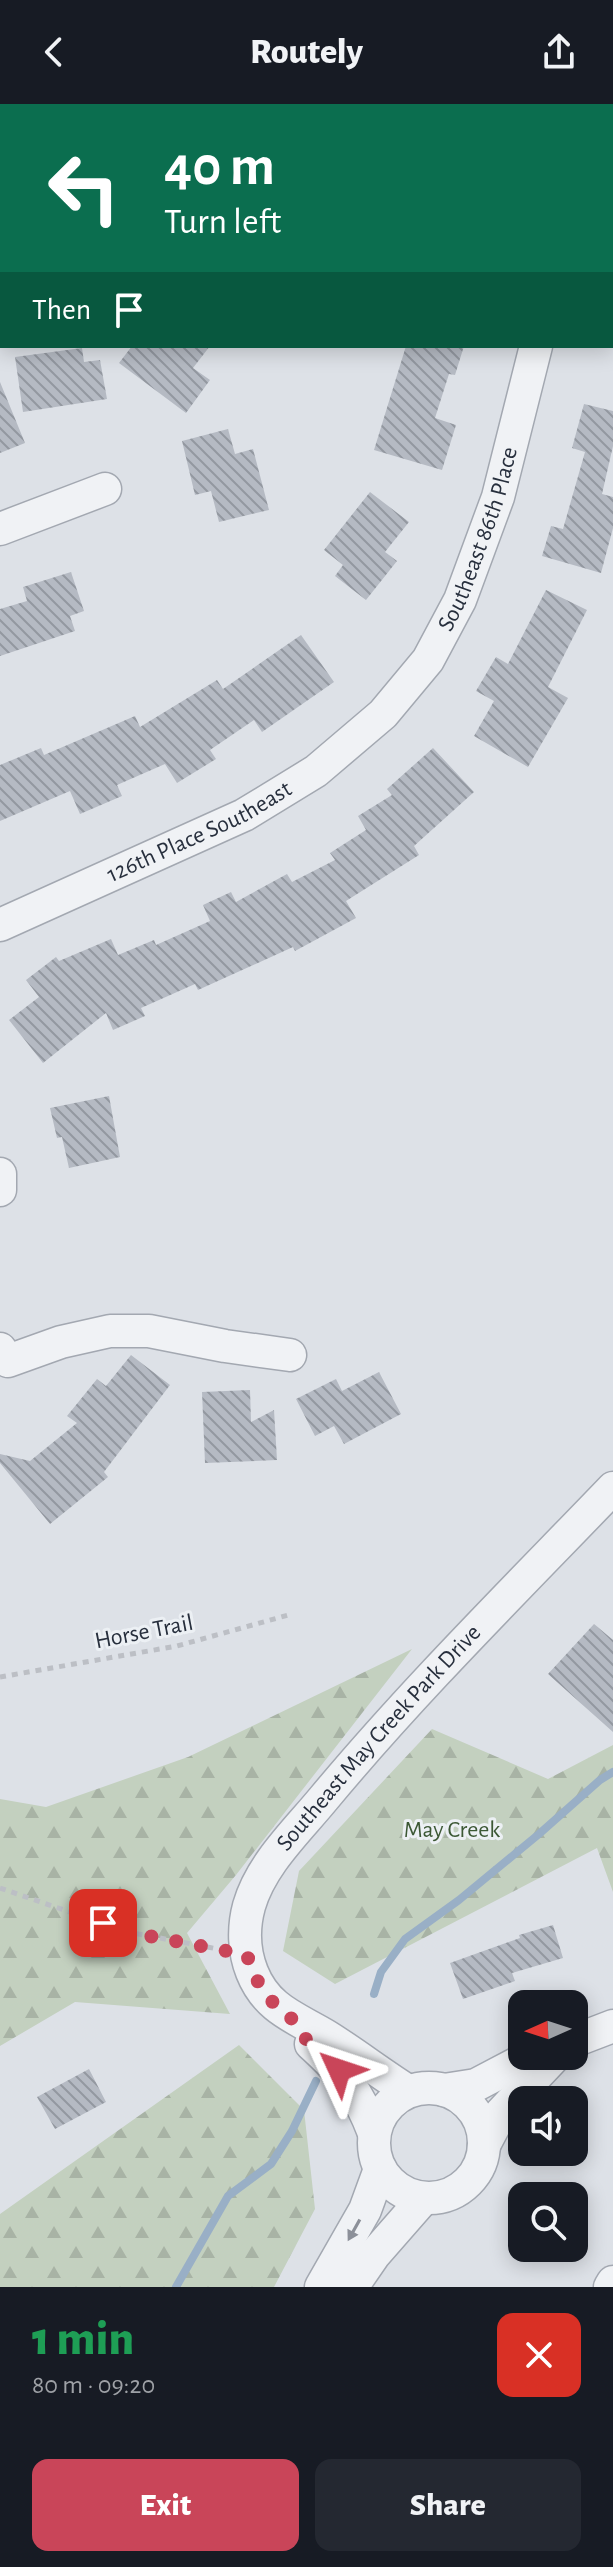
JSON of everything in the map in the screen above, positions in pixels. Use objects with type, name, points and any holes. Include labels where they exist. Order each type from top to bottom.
[{"type":"street","name":"Southeast 86th Place","points":[[383,714],[428,660],[460,600],[498,497],[535,348]]},
{"type":"street","points":[[0,529],[105,489]]},
{"type":"street","name":"126th Place Southeast","points":[[0,925],[244,815],[316,771],[383,714]]},
{"type":"street","points":[[0,1174],[0,1190]]},
{"type":"street","points":[[4,1355],[110,1331],[149,1331],[290,1355]]},
{"type":"street","name":"Southeast May Creek Park Drive","points":[[408,2091],[326,2036],[292,2019],[274,2004],[254,1976],[247,1955],[245,1935],[249,1907],[272,1861],[372,1741],[613,1488]]},
{"type":"street","name":"Southeast May Creek Park Drive","points":[[292,2019],[308,2042],[339,2070],[361,2100],[374,2133]]},
{"type":"street","points":[[588,2036],[613,2026]]},
{"type":"street","points":[[444,2090],[461,2098],[474,2111],[482,2127],[484,2145],[481,2163],[472,2179],[458,2191],[423,2199],[406,2194],[391,2184],[380,2169],[374,2152],[374,2133],[381,2116],[393,2101],[408,2091],[476,2085],[508,2068]]},
{"type":"street","points":[[484,2145],[501,2113],[542,2070]]},
{"type":"street","points":[[321,2287],[365,2210],[380,2169]]},
{"type":"street","points":[[352,2287],[374,2255],[423,2199]]},
{"type":"street","points":[[610,2287],[613,2282]]},
{"type":"path","name":"Horse Trail","points":[[0,1677],[177,1646],[292,1614]]},
{"type":"path","points":[[0,1888],[128,1932],[247,1955]]},
{"type":"green space","points":[[412,1649],[187,1933],[230,2014],[75,2002],[0,2046],[0,1799],[46,1807],[188,1757]]},
{"type":"green space","name":"May Creek","points":[[432,1729],[548,1779],[613,1745],[613,1892],[597,1848],[335,1984],[283,1951],[299,1871]]},
{"type":"green space","points":[[239,2045],[304,2110],[315,2209],[274,2287],[0,2287],[0,2214]]},
{"type":"building","points":[[82,348],[84,362],[100,360],[107,399],[23,412],[15,357]]},
{"type":"building","points":[[130,348],[208,348],[193,368],[210,380],[186,413],[119,363]]},
{"type":"building","points":[[405,348],[463,348],[455,375],[449,374],[435,418],[456,425],[442,470],[374,450]]},
{"type":"building","points":[[0,382],[25,443],[0,453]]},
{"type":"building","points":[[584,404],[613,411],[613,446],[602,494],[613,497],[613,528],[601,573],[542,556],[551,526],[563,529],[585,452],[572,448]]},
{"type":"building","points":[[228,429],[235,454],[253,449],[269,510],[219,522],[211,491],[195,495],[182,441]]},
{"type":"building","points":[[370,492],[409,522],[385,552],[397,561],[366,600],[335,576],[343,565],[324,550]]},
{"type":"building","points":[[71,572],[84,611],[70,616],[75,631],[0,656],[0,609],[27,601],[23,587]]},
{"type":"building","points":[[546,590],[587,610],[548,687],[568,698],[528,767],[474,736],[494,701],[476,691],[496,657],[508,664]]},
{"type":"building","points":[[301,635],[334,682],[262,732],[254,720],[210,750],[216,759],[177,783],[165,764],[117,785],[122,796],[80,814],[70,791],[0,821],[0,765],[41,748],[44,755],[135,716],[140,727],[217,680],[223,689]]},
{"type":"building","points":[[433,748],[474,792],[414,846],[419,855],[346,901],[356,918],[295,951],[293,947],[198,990],[195,984],[141,1008],[145,1016],[113,1030],[106,1013],[43,1063],[9,1020],[39,997],[26,980],[56,957],[59,961],[111,939],[118,955],[154,940],[156,945],[210,921],[203,905],[231,892],[236,902],[287,874],[292,882],[335,860],[330,853],[366,830],[358,816],[392,795],[387,789]]},
{"type":"building","points":[[109,1096],[120,1157],[69,1168],[62,1137],[57,1138],[50,1108]]},
{"type":"building","points":[[131,1355],[170,1385],[104,1472],[108,1477],[50,1524],[0,1463],[0,1454],[30,1461],[77,1423],[67,1416],[97,1379],[106,1386]]},
{"type":"building","points":[[379,1372],[401,1414],[344,1444],[334,1426],[315,1436],[296,1399],[336,1379],[342,1391]]},
{"type":"building","points":[[250,1390],[251,1422],[274,1410],[277,1460],[205,1463],[202,1392]]},
{"type":"building","points":[[594,1624],[613,1640],[613,1732],[548,1674]]},
{"type":"building","points":[[553,1925],[563,1958],[512,1973],[515,1981],[463,1999],[450,1963]]},
{"type":"building","points":[[89,2069],[106,2102],[55,2129],[37,2097]]},
{"type":"waterway","points":[[374,1994],[381,1972],[405,1939],[459,1900],[613,1772]]},
{"type":"waterway","points":[[176,2287],[228,2196],[271,2164],[292,2131],[316,2081]]},
{"type":"route","points":[[103,1923],[128,1932],[247,1955],[254,1976],[274,2004],[292,2019],[308,2042],[339,2070]]}]
